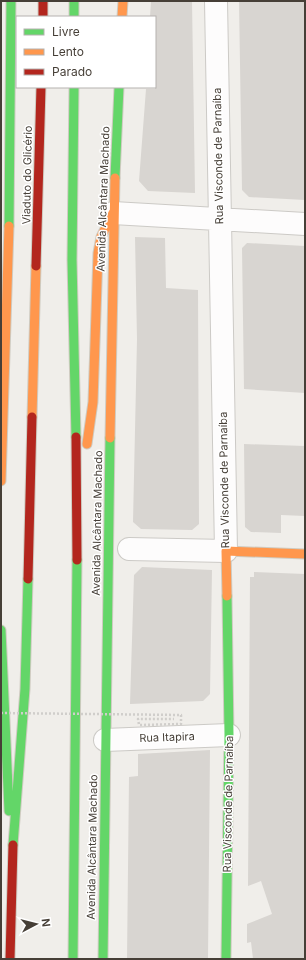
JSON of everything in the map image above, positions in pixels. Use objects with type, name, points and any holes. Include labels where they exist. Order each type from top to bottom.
[{"type":"main road","points":[[1,480],[5,410],[5,205],[11,1]]},
{"type":"main road","points":[[43,1],[43,16]]},
{"type":"main road","points":[[74,1],[74,16]]},
{"type":"main road","points":[[122,1],[122,16]]},
{"type":"main road","name":"Viaduto do Glicério","points":[[12,862],[25,689],[41,88]]},
{"type":"main road","name":"Avenida Alcântara Machado","points":[[74,88],[72,260],[78,513],[74,959]]},
{"type":"main road","name":"Avenida Alcântara Machado","points":[[103,959],[113,213],[119,88]]},
{"type":"main road","points":[[78,513],[93,402],[98,253],[101,237],[113,213]]},
{"type":"main road","points":[[226,551],[305,554]]},
{"type":"main road","name":"Rua Visconde de Parnaíba","points":[[226,551],[228,735],[226,959]]},
{"type":"main road","points":[[1,630],[2,726],[12,862],[10,959]]},
{"type":"street","name":"Rua Visconde de Parnaíba","points":[[216,1],[226,551]]},
{"type":"street","points":[[113,213],[305,224]]},
{"type":"street","points":[[129,548],[226,551]]},
{"type":"street","name":"Rua Itapira","points":[[105,740],[228,735]]},
{"type":"path","points":[[2,726],[181,715],[181,724],[139,725],[138,719],[174,718]]},
{"type":"building","points":[[151,1],[192,1],[195,193],[148,191],[139,181],[146,89],[156,88],[156,16],[150,16]]},
{"type":"building","points":[[239,1],[305,1],[305,200],[249,197],[242,190]]},
{"type":"building","points":[[135,237],[165,238],[166,288],[198,290],[199,524],[192,530],[141,529],[133,522],[137,339]]},
{"type":"building","points":[[247,243],[305,246],[305,393],[244,389],[242,248]]},
{"type":"building","points":[[244,444],[305,446],[305,516],[281,515],[281,533],[251,532],[245,527]]},
{"type":"building","points":[[142,567],[212,570],[210,694],[203,701],[130,704],[134,575]]},
{"type":"building","points":[[254,572],[305,574],[305,959],[253,959],[251,942],[247,943],[247,924],[272,914],[261,881],[248,886],[250,577],[254,577]]},
{"type":"building","points":[[210,750],[208,959],[127,959],[129,777],[138,776],[138,754]]},
{"type":"traffic: fast","points":[[9,226],[11,1]]},
{"type":"traffic: fast","points":[[74,1],[74,16]]},
{"type":"traffic: fast","points":[[74,88],[72,260],[76,437]]},
{"type":"traffic: fast","points":[[115,178],[119,88]]},
{"type":"traffic: fast","points":[[103,959],[110,438]]},
{"type":"traffic: fast","points":[[73,959],[77,560]]},
{"type":"traffic: fast","points":[[13,845],[25,689],[28,579]]},
{"type":"traffic: fast","points":[[226,959],[229,735],[227,596]]},
{"type":"traffic: fast","points":[[1,630],[9,811]]},
{"type":"traffic: slow","points":[[122,16],[123,1]]},
{"type":"traffic: slow","points":[[110,438],[115,178]]},
{"type":"traffic: slow","points":[[87,444],[93,402],[98,253],[101,237],[113,213]]},
{"type":"traffic: slow","points":[[1,481],[9,226]]},
{"type":"traffic: slow","points":[[32,417],[36,266]]},
{"type":"traffic: slow","points":[[227,596],[226,551],[305,554]]},
{"type":"traffic: jam","points":[[43,1],[43,16]]},
{"type":"traffic: jam","points":[[36,266],[41,88]]},
{"type":"traffic: jam","points":[[28,579],[32,417]]},
{"type":"traffic: jam","points":[[76,437],[77,560]]},
{"type":"traffic: jam","points":[[10,959],[13,845]]}]
